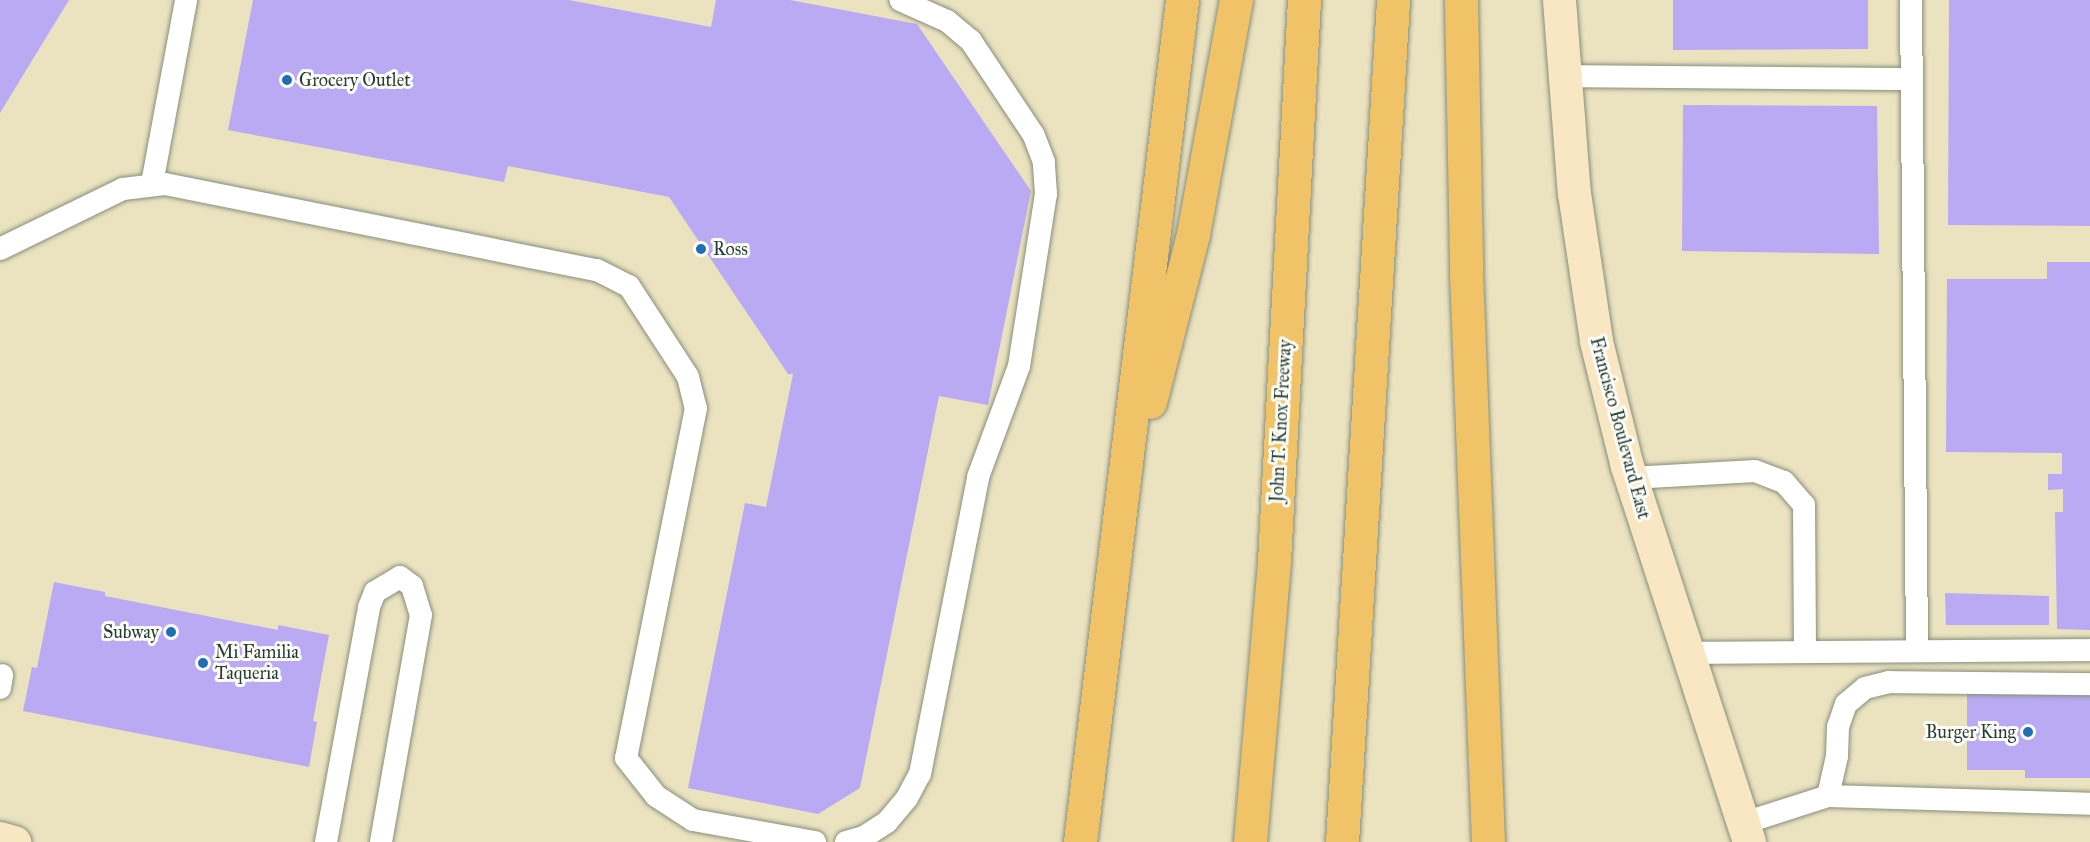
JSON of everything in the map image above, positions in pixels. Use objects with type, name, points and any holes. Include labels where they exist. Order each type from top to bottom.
[{"type":"highway","points":[[1080,842],[1126,481],[1182,0]]},
{"type":"highway","points":[[1126,481],[1162,362],[1191,244],[1236,0]]},
{"type":"highway","name":"John T. Knox Freeway","points":[[1250,842],[1274,561],[1304,0]]},
{"type":"highway","points":[[1342,842],[1393,0]]},
{"type":"highway","points":[[1461,0],[1467,295],[1488,842]]},
{"type":"street","name":"Francisco Boulevard East","points":[[1558,0],[1588,302],[1630,477],[1747,833]]},
{"type":"street","points":[[0,838],[14,842]]},
{"type":"lane","points":[[152,184],[186,0]]},
{"type":"lane","points":[[846,842],[864,837],[887,822],[907,798],[921,774],[978,477],[1019,366],[1046,194],[1044,162],[1033,134],[971,41],[947,21],[900,0]]},
{"type":"lane","points":[[1911,0],[1917,651]]},
{"type":"lane","points":[[1564,76],[1912,79]]},
{"type":"lane","points":[[0,249],[123,189],[152,184],[597,270],[628,286],[688,377],[696,408],[626,758],[656,796],[693,820],[815,842]]},
{"type":"lane","points":[[1630,477],[1755,471],[1784,482],[1804,505],[1805,652]]},
{"type":"lane","points":[[326,842],[369,607],[375,592],[400,577],[412,586],[421,615],[381,842]]},
{"type":"lane","points":[[1688,653],[2090,650]]},
{"type":"lane","points":[[1828,796],[1837,756],[1838,727],[1846,704],[1865,688],[1889,682],[2090,684]]},
{"type":"lane","points":[[1747,833],[1828,796],[2090,804]]},
{"type":"building","points":[[0,0],[69,0],[0,113]]},
{"type":"building","points":[[253,0],[569,0],[711,27],[716,0],[790,0],[917,24],[1031,191],[988,405],[939,396],[860,788],[818,814],[688,788],[745,503],[766,507],[793,374],[788,374],[669,197],[508,166],[504,182],[228,130]]},
{"type":"building","points":[[1673,0],[1868,0],[1868,49],[1673,50]]},
{"type":"building","points":[[1949,0],[2090,0],[2090,226],[1948,225]]},
{"type":"building","points":[[1683,105],[1877,106],[1879,254],[1682,251]]},
{"type":"building","points":[[2047,262],[2090,262],[2090,630],[2057,629],[2055,512],[2063,512],[2063,489],[2048,490],[2048,474],[2062,474],[2062,453],[1946,452],[1947,279],[2047,279]]},
{"type":"building","points":[[54,582],[105,592],[105,596],[278,630],[278,625],[329,635],[313,721],[317,722],[309,767],[23,711],[32,667],[37,668]]},
{"type":"building","points":[[1945,593],[2049,596],[2049,625],[1946,625]]},
{"type":"building","name":"Burger King","points":[[1967,694],[2090,694],[2090,778],[2025,778],[2025,770],[1967,770]]},
{"type":"place","name":"Grocery Outlet","points":[[287,80]]},
{"type":"place","name":"Ross","points":[[701,249]]},
{"type":"place","name":"Subway","points":[[171,632]]},
{"type":"place","name":"Mi Familia Taqueria","points":[[203,663]]},
{"type":"place","name":"Burger King","points":[[2028,732]]}]
